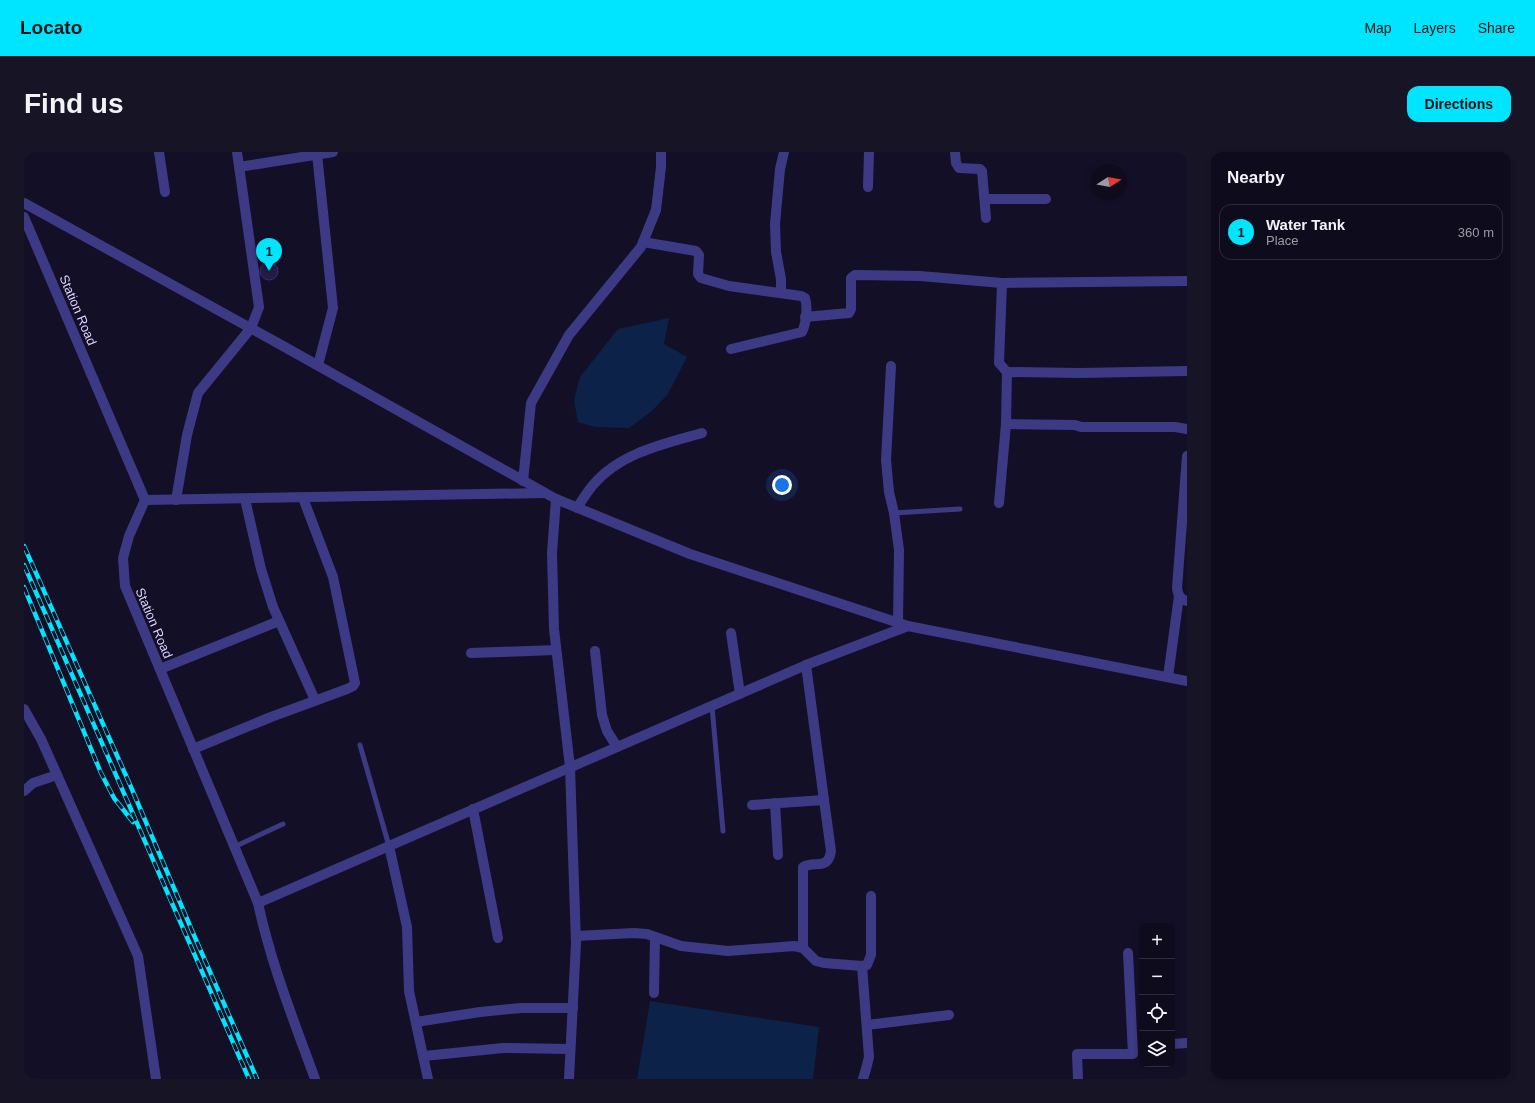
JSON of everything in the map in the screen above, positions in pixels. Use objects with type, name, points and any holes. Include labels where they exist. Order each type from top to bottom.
[{"type":"street","points":[[159,152],[165,192]]},
{"type":"street","points":[[176,500],[187,435],[198,393],[250,328],[259,307],[238,152]]},
{"type":"street","points":[[239,166],[333,152]]},
{"type":"street","points":[[523,481],[531,403],[570,335],[641,247],[656,210],[661,167],[661,152]]},
{"type":"street","points":[[781,292],[781,279],[776,252],[775,224],[781,164],[784,152]]},
{"type":"street","points":[[868,187],[869,152]]},
{"type":"street","points":[[955,152],[956,163],[960,168],[981,170],[986,218]]},
{"type":"street","points":[[317,154],[333,308],[318,365]]},
{"type":"street","points":[[985,199],[1046,199]]},
{"type":"street","points":[[24,204],[318,365],[523,481],[556,499],[577,508],[690,554],[903,625],[1187,681]]},
{"type":"street","name":"Station Road","points":[[24,217],[145,500],[129,536],[123,558],[125,586],[258,903],[263,928],[273,961],[315,1079]]},
{"type":"street","points":[[643,242],[696,251],[699,255],[697,272],[701,278],[729,286],[781,292],[806,298],[804,330],[801,333],[731,349]]},
{"type":"street","points":[[805,317],[849,313],[851,309],[851,278],[855,275],[920,276],[1002,283],[1187,281]]},
{"type":"street","points":[[1002,283],[999,364],[1007,372],[1080,373],[1187,371]]},
{"type":"street","points":[[891,366],[886,460],[889,492],[894,513],[899,550],[903,625]]},
{"type":"street","points":[[999,502],[1006,424],[1007,372]]},
{"type":"street","points":[[1006,424],[1075,425],[1081,427],[1174,427],[1187,429]]},
{"type":"street","points":[[577,508],[593,485],[618,464],[654,447],[702,433]]},
{"type":"street","points":[[1168,678],[1183,599],[1177,588],[1187,456]]},
{"type":"street","points":[[145,500],[546,493]]},
{"type":"street","points":[[193,749],[263,720],[347,689],[355,683],[334,577],[303,498]]},
{"type":"street","points":[[245,499],[261,569],[273,607],[315,700]]},
{"type":"street","points":[[556,499],[552,553],[552,588],[556,650],[570,767],[576,936],[569,1079]]},
{"type":"street","points":[[160,669],[279,621]]},
{"type":"street","points":[[258,903],[806,665],[903,625]]},
{"type":"street","points":[[730,633],[740,694]]},
{"type":"street","points":[[471,653],[556,650]]},
{"type":"street","points":[[595,651],[602,715],[607,731],[617,747]]},
{"type":"street","points":[[803,948],[803,867],[806,865],[822,864],[827,862],[830,857],[831,850],[806,665]]},
{"type":"street","points":[[24,709],[41,739],[138,956],[156,1079]]},
{"type":"street","points":[[24,791],[33,783],[57,775]]},
{"type":"street","points":[[752,805],[824,800]]},
{"type":"street","points":[[776,803],[778,855]]},
{"type":"street","points":[[473,809],[498,938]]},
{"type":"street","points":[[389,846],[407,927],[409,991],[428,1079]]},
{"type":"street","points":[[576,936],[634,933],[647,934],[681,946],[728,951],[787,946],[803,948],[816,961],[862,966],[866,964],[871,955],[871,896]]},
{"type":"street","points":[[654,993],[655,937]]},
{"type":"street","points":[[1078,1079],[1077,1054],[1133,1054],[1128,953]]},
{"type":"street","points":[[862,966],[869,1057],[863,1079]]},
{"type":"street","points":[[416,1022],[480,1012],[521,1008],[573,1008]]},
{"type":"street","points":[[867,1025],[949,1015]]},
{"type":"street","points":[[1175,1044],[1187,1043]]},
{"type":"street","points":[[424,1056],[503,1048],[570,1049]]},
{"type":"lane","points":[[894,513],[960,509]]},
{"type":"lane","points":[[712,706],[723,831]]},
{"type":"lane","points":[[360,745],[389,846]]},
{"type":"lane","points":[[234,847],[283,824]]},
{"type":"water","points":[[669,318],[664,344],[687,357],[668,394],[652,411],[629,428],[595,427],[578,422],[574,400],[580,377],[618,329]]},
{"type":"water","points":[[650,1001],[819,1027],[813,1079],[637,1079]]},
{"type":"building","points":[[269,262],[275,265],[278,271],[275,277],[269,280],[263,277],[260,271],[263,265]]},
{"type":"railway","points":[[24,546],[131,787],[257,1079]]},
{"type":"railway","points":[[24,565],[249,1079]]},
{"type":"railway","points":[[24,587],[101,773],[114,798],[133,822]]},
{"type":"place","name":"Water Tank","points":[[269,271]]}]
